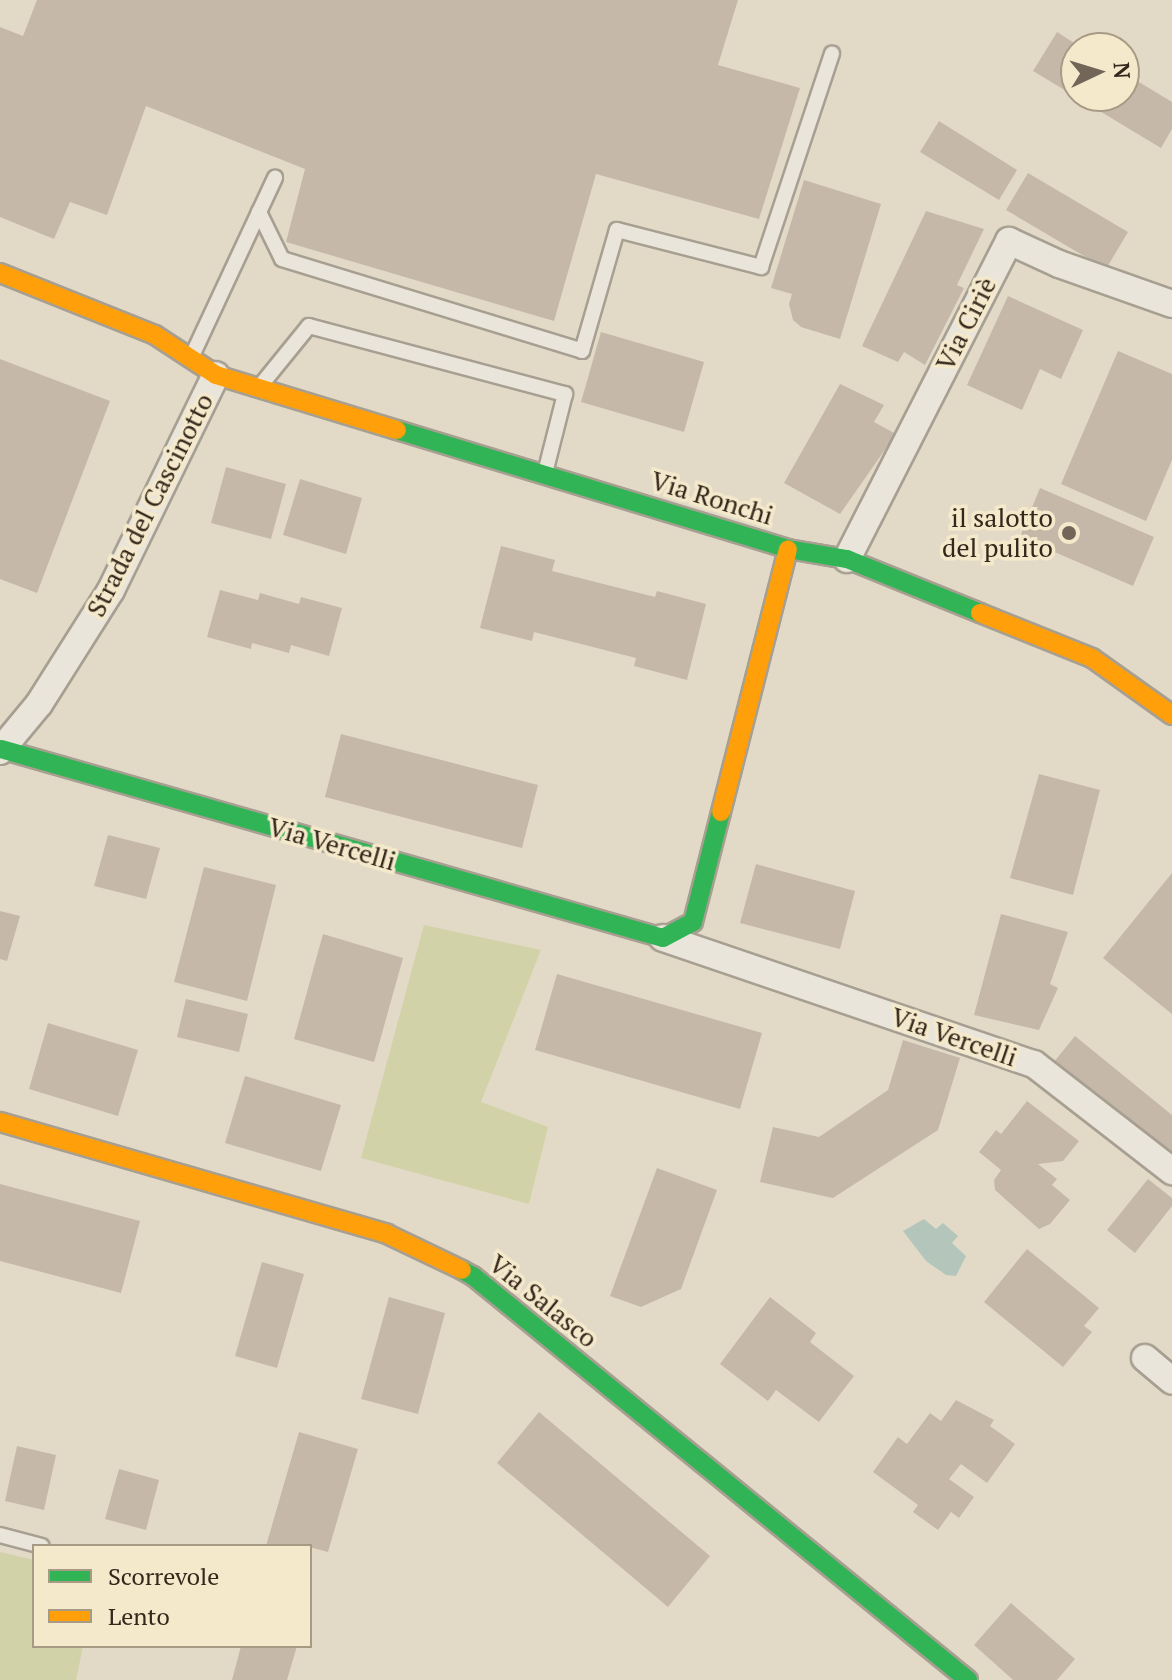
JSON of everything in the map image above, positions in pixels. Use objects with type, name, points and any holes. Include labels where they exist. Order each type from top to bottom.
[{"type":"street","name":"Via Ciriè","points":[[847,559],[1009,241],[1059,264],[1170,296]]},
{"type":"street","name":"Strada del Cascinotto","points":[[0,273],[155,335],[216,375],[111,590],[39,704],[1,750]]},
{"type":"street","name":"Via Ronchi","points":[[216,375],[788,549],[847,559],[1092,658],[1172,715]]},
{"type":"street","points":[[663,938],[693,922],[788,549]]},
{"type":"street","name":"Via Vercelli","points":[[1,750],[663,938],[1034,1064],[1172,1171]]},
{"type":"street","name":"Via Salasco","points":[[0,1122],[387,1234],[473,1276],[968,1680]]},
{"type":"street","points":[[1145,1358],[1172,1381]]},
{"type":"lane","points":[[259,212],[282,259],[582,351],[617,230],[761,267],[832,54]]},
{"type":"lane","points":[[191,359],[275,178]]},
{"type":"lane","points":[[258,388],[309,326],[565,394],[545,475]]},
{"type":"lane","points":[[0,1535],[34,1544]]},
{"type":"green space","points":[[424,925],[541,950],[481,1102],[548,1127],[529,1204],[361,1158]]},
{"type":"green space","points":[[0,1552],[32,1560],[32,1648],[83,1648],[76,1680],[0,1680]]},
{"type":"shaded area","points":[[924,1219],[936,1229],[943,1223],[958,1236],[952,1243],[966,1256],[956,1276],[946,1275],[926,1261],[903,1231]]},
{"type":"building","points":[[37,0],[738,0],[718,65],[800,88],[759,219],[596,174],[554,321],[286,242],[305,169],[146,106],[107,215],[70,202],[54,239],[0,217],[0,27],[23,36]]},
{"type":"building","points":[[1057,32],[1060,34],[1060,87],[1033,71]]},
{"type":"building","points":[[1140,83],[1172,102],[1172,129],[1161,148],[1101,112],[1140,112]]},
{"type":"building","points":[[939,121],[1017,170],[999,200],[920,152]]},
{"type":"building","points":[[1028,173],[1128,232],[1106,269],[1006,210]]},
{"type":"building","points":[[804,180],[881,204],[840,339],[801,327],[793,320],[789,304],[792,294],[771,288]]},
{"type":"building","points":[[926,211],[984,229],[957,285],[964,288],[925,365],[904,352],[898,362],[862,346]]},
{"type":"building","points":[[1008,296],[1083,330],[1061,379],[1040,369],[1022,410],[967,385]]},
{"type":"building","points":[[601,332],[704,362],[684,432],[581,402]]},
{"type":"building","points":[[1118,351],[1172,374],[1172,460],[1146,521],[1061,484]]},
{"type":"building","points":[[0,359],[110,401],[37,593],[0,579]]},
{"type":"building","points":[[840,384],[884,405],[874,422],[896,434],[840,514],[784,483]]},
{"type":"building","points":[[226,467],[286,484],[271,539],[211,523]]},
{"type":"building","points":[[300,479],[362,498],[346,554],[283,535]]},
{"type":"building","points":[[1040,488],[1154,537],[1133,586],[1020,537]]},
{"type":"building","points":[[501,546],[555,560],[552,571],[655,597],[657,591],[706,604],[687,680],[634,666],[636,658],[534,632],[532,641],[480,628]]},
{"type":"building","points":[[220,590],[258,600],[260,593],[299,604],[301,597],[342,608],[329,656],[291,645],[289,653],[252,643],[251,649],[207,637]]},
{"type":"building","points":[[341,734],[538,785],[522,848],[325,797]]},
{"type":"building","points":[[1039,774],[1100,790],[1073,895],[1010,878]]},
{"type":"building","points":[[108,835],[160,848],[146,899],[94,886]]},
{"type":"building","points":[[756,864],[855,891],[840,949],[740,923]]},
{"type":"building","points":[[204,867],[276,885],[247,1001],[174,982]]},
{"type":"building","points":[[1172,873],[1172,1014],[1103,958]]},
{"type":"building","points":[[0,911],[20,916],[7,961],[0,959]]},
{"type":"building","points":[[1001,914],[1068,932],[1050,984],[1058,988],[1039,1030],[974,1015]]},
{"type":"building","points":[[323,934],[403,958],[374,1062],[294,1039]]},
{"type":"building","points":[[557,974],[762,1033],[740,1109],[535,1050]]},
{"type":"building","points":[[186,999],[248,1014],[239,1052],[177,1037]]},
{"type":"building","points":[[48,1023],[138,1050],[118,1116],[29,1089]]},
{"type":"building","points":[[1075,1036],[1172,1115],[1172,1169],[1049,1068]]},
{"type":"building","points":[[903,1040],[960,1058],[938,1130],[833,1198],[760,1182],[773,1127],[819,1137],[888,1090]]},
{"type":"building","points":[[245,1076],[341,1105],[321,1171],[225,1143]]},
{"type":"building","points":[[1027,1101],[1079,1141],[1063,1161],[1038,1164],[1057,1179],[1052,1185],[1070,1200],[1050,1224],[1039,1229],[995,1190],[994,1180],[1001,1170],[979,1152],[996,1130],[1001,1134]]},
{"type":"building","points":[[657,1168],[717,1190],[681,1289],[641,1307],[610,1296]]},
{"type":"building","points":[[1148,1179],[1172,1198],[1172,1206],[1135,1253],[1107,1230]]},
{"type":"building","points":[[0,1184],[140,1221],[121,1293],[0,1261]]},
{"type":"building","points":[[1027,1249],[1099,1308],[1084,1326],[1092,1332],[1063,1367],[984,1302]]},
{"type":"building","points":[[262,1262],[304,1274],[277,1368],[235,1356]]},
{"type":"building","points":[[389,1297],[445,1313],[418,1414],[361,1399]]},
{"type":"building","points":[[770,1297],[816,1333],[810,1342],[854,1376],[819,1422],[776,1390],[768,1401],[720,1364]]},
{"type":"building","points":[[956,1400],[994,1420],[990,1426],[1015,1444],[987,1483],[961,1464],[949,1479],[974,1497],[959,1518],[951,1512],[938,1530],[913,1512],[918,1505],[873,1472],[898,1437],[907,1444],[930,1413],[941,1421]]},
{"type":"building","points":[[539,1412],[710,1556],[668,1607],[497,1463]]},
{"type":"building","points":[[299,1432],[358,1449],[328,1552],[312,1548],[312,1544],[267,1544]]},
{"type":"building","points":[[17,1446],[56,1455],[44,1510],[5,1501]]},
{"type":"building","points":[[119,1469],[159,1480],[146,1530],[105,1519]]},
{"type":"building","points":[[1011,1603],[1075,1659],[1057,1680],[1013,1680],[974,1645]]},
{"type":"building","points":[[240,1648],[296,1648],[287,1680],[232,1680]]},
{"type":"traffic: fast","points":[[397,430],[788,549],[847,559],[980,613]]},
{"type":"traffic: fast","points":[[1,749],[663,938],[693,922],[721,812]]},
{"type":"traffic: fast","points":[[462,1270],[968,1680]]},
{"type":"traffic: slow","points":[[0,273],[155,335],[216,375],[397,430]]},
{"type":"traffic: slow","points":[[721,812],[788,549]]},
{"type":"traffic: slow","points":[[980,613],[1092,658],[1172,715]]},
{"type":"traffic: slow","points":[[0,1122],[387,1234],[462,1270]]},
{"type":"place","name":"il salotto del pulito","points":[[1069,533]]}]
